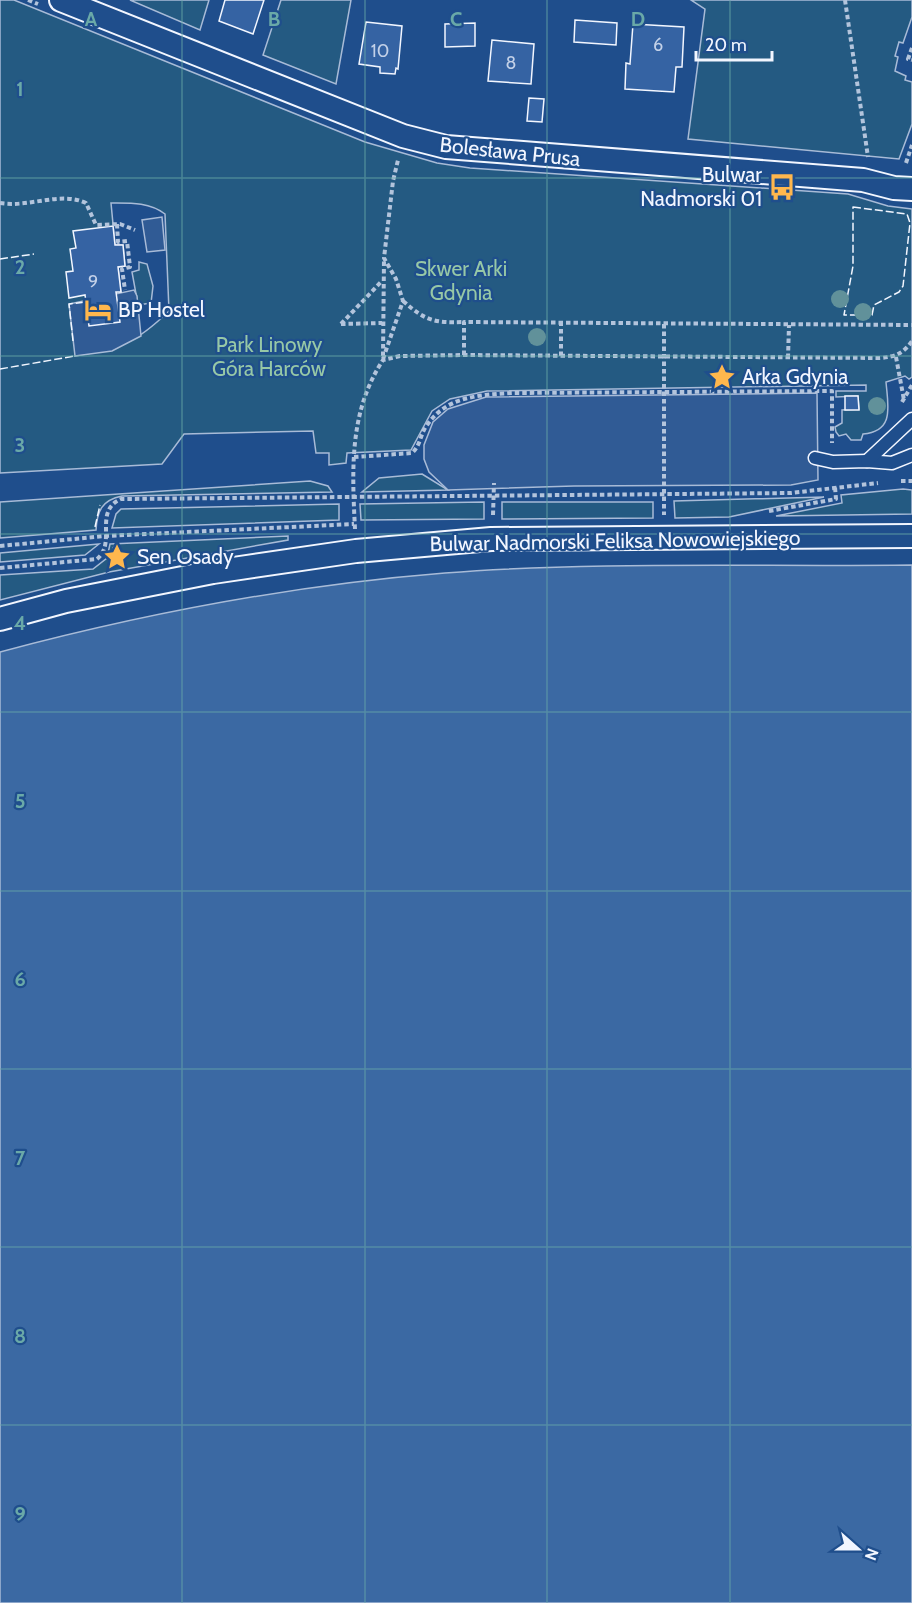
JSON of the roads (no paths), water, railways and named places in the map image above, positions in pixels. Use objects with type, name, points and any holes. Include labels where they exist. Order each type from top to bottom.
[{"type":"street","name":"Bolesława Prusa","points":[[61,0],[404,136],[466,151],[863,180],[894,188],[912,189]]},
{"type":"street","name":"Bulwar Nadmorski Feliksa Nowowiejskiego","points":[[0,619],[66,601],[213,572],[356,551],[492,539],[912,536]]},
{"type":"lane","points":[[867,461],[912,419]]},
{"type":"lane","points":[[815,458],[833,462],[867,461],[892,464],[912,455]]},
{"type":"place","name":"Bulwar Nadmorski 01","points":[[782,187]]},
{"type":"place","name":"BP Hostel","points":[[98,310]]},
{"type":"place","name":"Arka Gdynia","points":[[722,377]]},
{"type":"place","name":"Sen Osady","points":[[117,557]]},
{"type":"park label","name":"Skwer Arki Gdynia","points":[[461,281]]},
{"type":"park label","name":"Park Linowy Góra Harców","points":[[269,357]]}]
